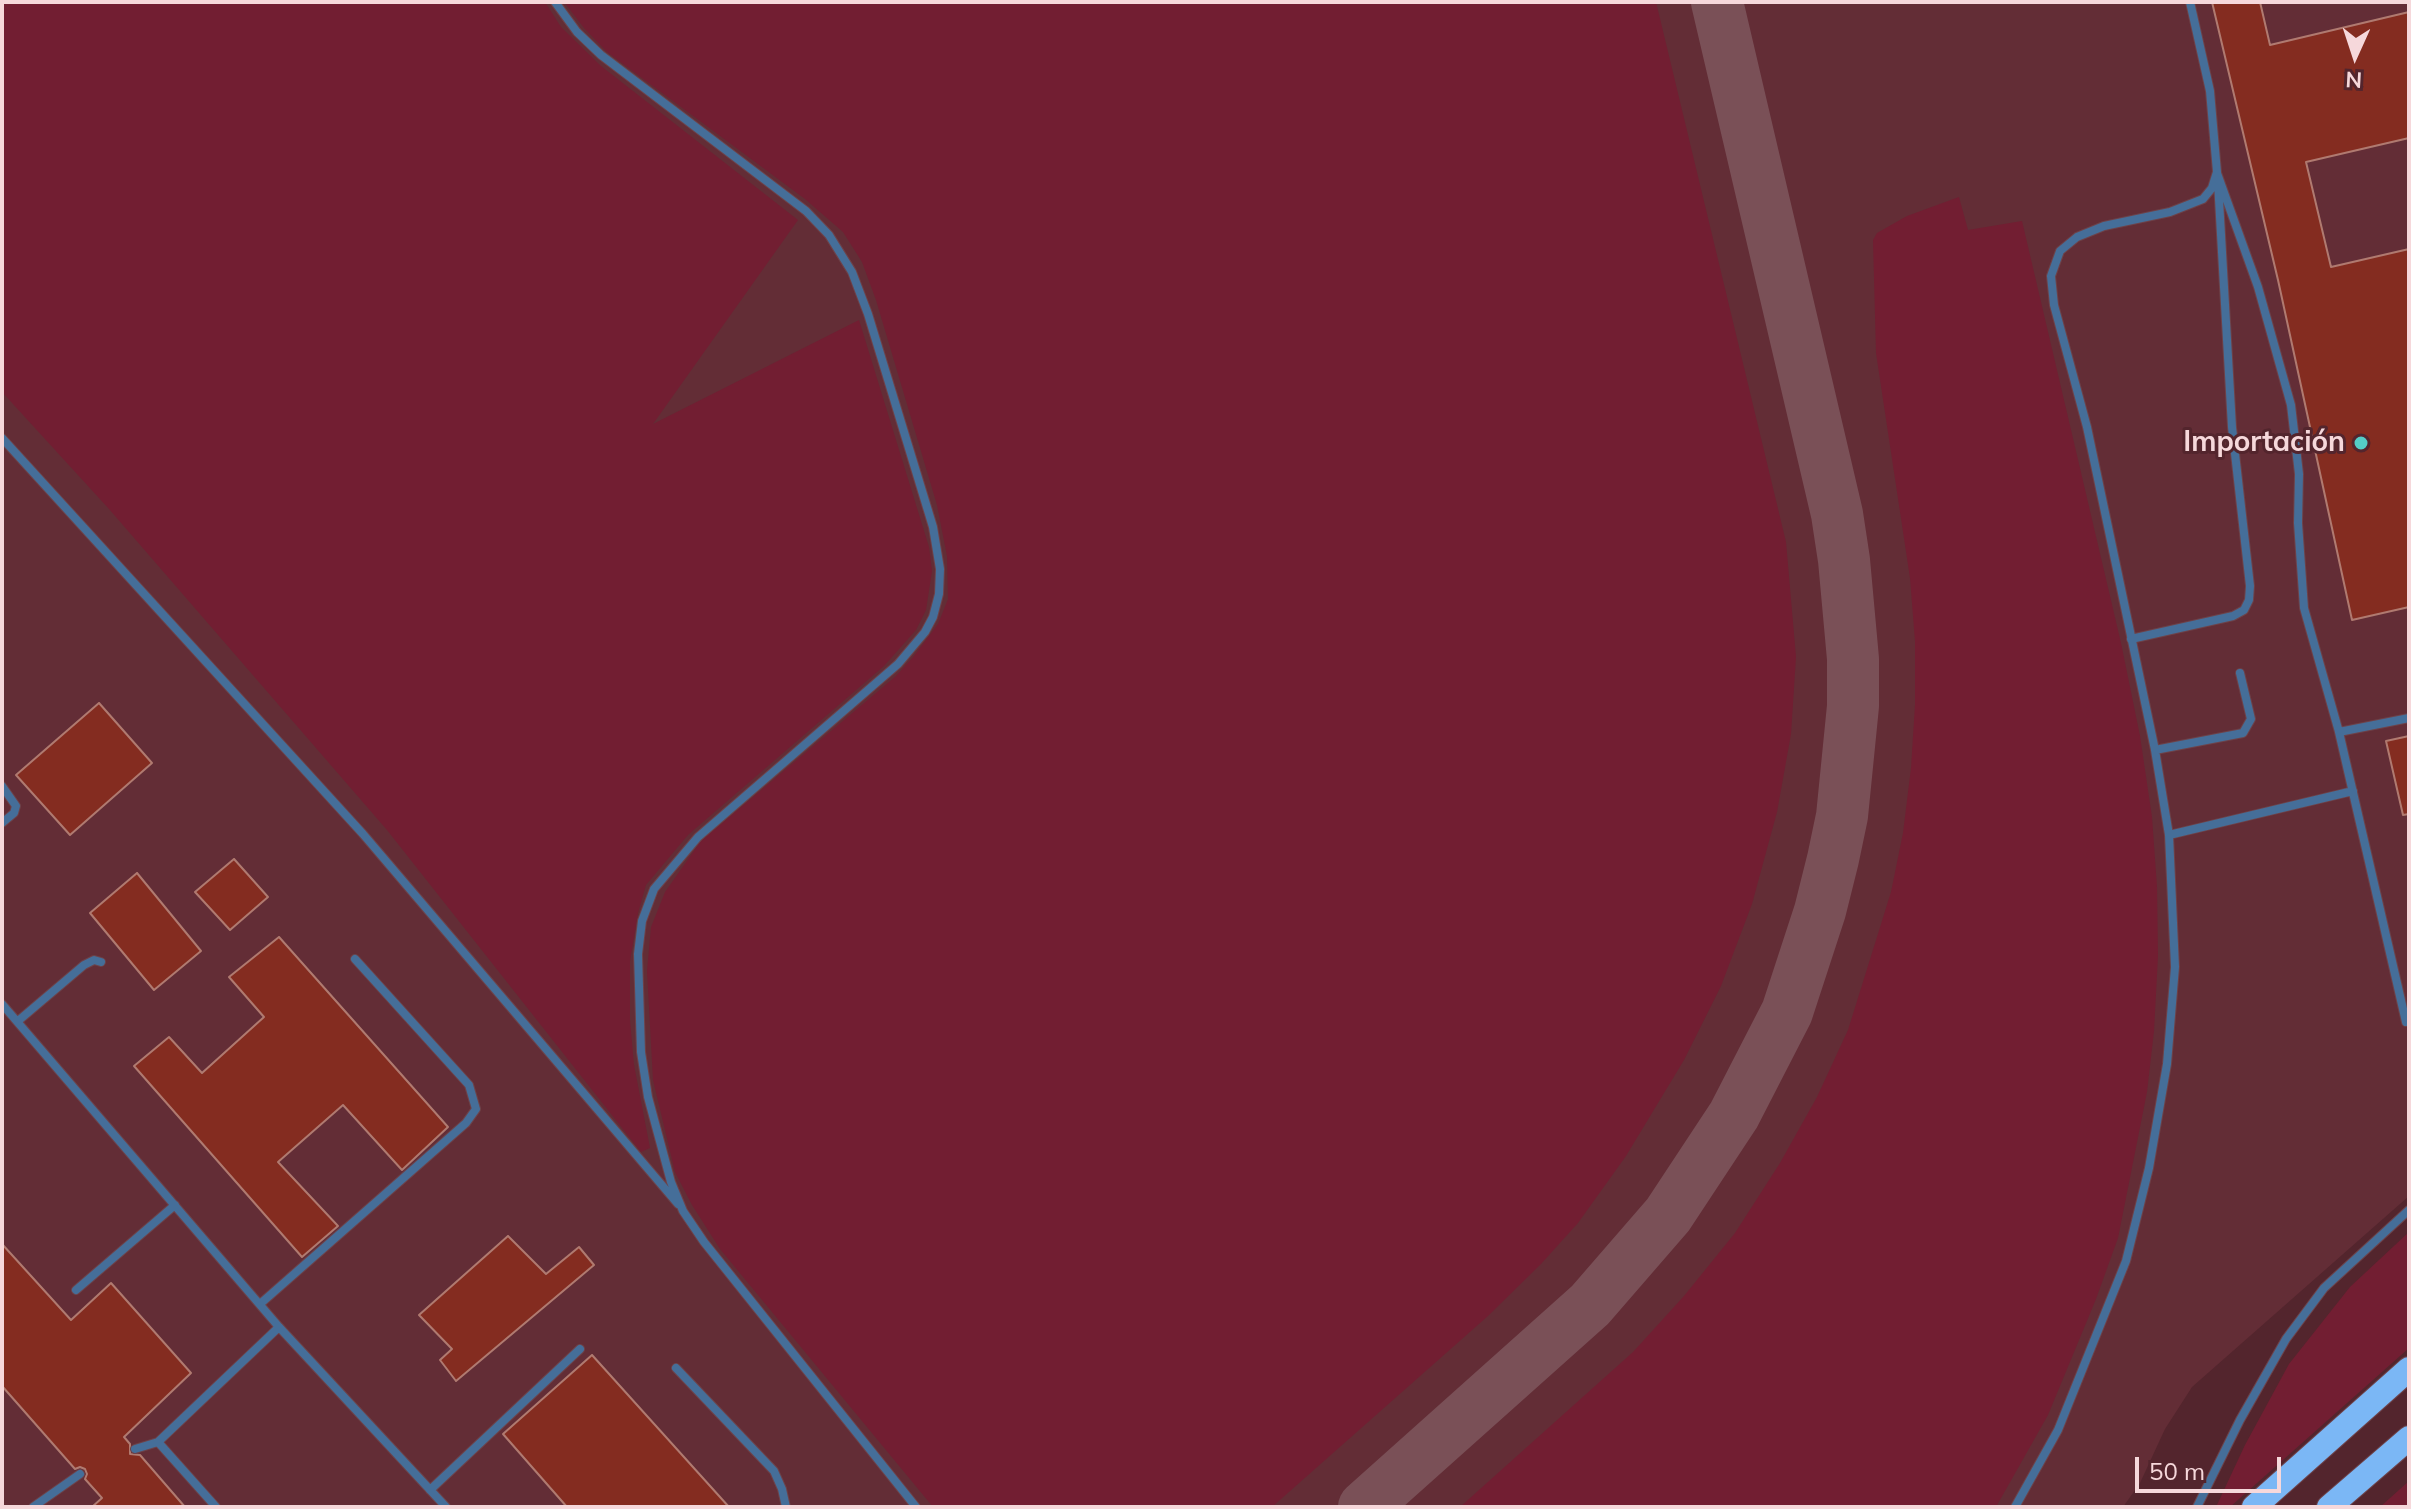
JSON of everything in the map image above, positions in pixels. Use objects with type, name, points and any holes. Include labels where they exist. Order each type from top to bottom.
[{"type":"highway","points":[[2254,1507],[2409,1369]]},
{"type":"highway","points":[[2329,1507],[2409,1438]]},
{"type":"lane","points":[[555,2],[577,32],[601,55],[806,211],[829,235],[852,272],[868,314],[933,527],[940,569],[939,594],[933,617],[925,632],[898,664],[698,837],[654,889],[642,921],[638,954],[641,1052],[661,1151],[683,1211]]},
{"type":"lane","points":[[2131,639],[2233,616],[2244,610],[2249,600],[2232,427],[2210,91],[2190,2]]},
{"type":"lane","points":[[2015,1507],[2058,1430],[2126,1261],[2149,1168],[2167,1064],[2175,967],[2169,835],[2155,750],[2087,427],[2054,305],[2051,276],[2060,251],[2077,237],[2104,226],[2170,212],[2203,199],[2212,188],[2217,172]]},
{"type":"lane","points":[[2217,172],[2258,287],[2291,405],[2299,474],[2298,523],[2304,608],[2339,732],[2406,1022]]},
{"type":"lane","points":[[2,438],[363,834],[683,1211],[704,1242],[916,1507]]},
{"type":"lane","points":[[2155,750],[2243,733],[2251,719],[2240,673]]},
{"type":"lane","points":[[2339,732],[2409,718]]},
{"type":"lane","points":[[2,786],[16,806],[14,813],[2,823]]},
{"type":"lane","points":[[2169,835],[2353,791]]},
{"type":"lane","points":[[260,1304],[466,1123],[476,1109],[469,1085],[355,959]]},
{"type":"lane","points":[[18,1021],[84,965],[94,960],[101,962]]},
{"type":"lane","points":[[2,1004],[279,1327],[446,1507]]},
{"type":"lane","points":[[76,1290],[175,1205]]},
{"type":"lane","points":[[2197,1507],[2240,1420],[2286,1339],[2324,1288],[2409,1210]]},
{"type":"lane","points":[[135,1449],[158,1442],[279,1327]]},
{"type":"lane","points":[[430,1490],[580,1349]]},
{"type":"lane","points":[[676,1368],[774,1471],[786,1507]]},
{"type":"lane","points":[[158,1442],[216,1507]]},
{"type":"lane","points":[[33,1507],[80,1474]]},
{"type":"shaded area","points":[[2,2],[2409,2],[2409,1196],[2192,1387],[2165,1429],[2140,1483],[2123,1507],[2,1507]]},
{"type":"shaded area","points":[[2,2],[545,2],[561,27],[601,66],[798,220],[653,424],[859,320],[929,547],[932,571],[926,610],[916,630],[884,666],[688,835],[646,885],[630,961],[630,1020],[634,1065],[650,1148],[641,1152],[387,830],[109,509],[2,392]]},
{"type":"shaded area","points":[[564,2],[1656,2],[1786,542],[1796,657],[1791,734],[1777,812],[1752,904],[1721,986],[1684,1060],[1626,1156],[1578,1223],[1488,1316],[1272,1507],[933,1507],[720,1249],[675,1172],[653,1080],[647,971],[651,927],[665,892],[701,841],[896,676],[914,656],[938,624],[948,599],[947,556],[937,505],[876,300],[862,262],[843,232],[805,199],[607,52]]},
{"type":"shaded area","points":[[1959,197],[1968,230],[2022,221],[2121,643],[2152,817],[2158,956],[2147,1092],[2118,1238],[2096,1299],[2048,1415],[1996,1507],[1460,1507],[1633,1352],[1684,1296],[1735,1233],[1780,1163],[1817,1097],[1848,1030],[1891,892],[1903,833],[1915,705],[1915,641],[1910,578],[1876,353],[1873,240],[1877,233],[1907,216]]},
{"type":"shaded area","points":[[2409,1232],[2409,1348],[2230,1507],[2216,1507],[2289,1364],[2350,1287]]},
{"type":"shaded area","points":[[2409,1481],[2409,1507],[2380,1507]]},
{"type":"building","points":[[2212,2],[2260,2],[2270,45],[2409,12],[2409,138],[2306,162],[2331,267],[2409,249],[2409,607],[2352,620],[2278,280]]},
{"type":"building","points":[[99,703],[152,763],[70,835],[16,775]]},
{"type":"building","points":[[2409,736],[2409,814],[2403,815],[2386,741]]},
{"type":"building","points":[[234,859],[268,897],[230,930],[195,892]]},
{"type":"building","points":[[137,873],[201,951],[154,990],[90,913]]},
{"type":"building","points":[[279,937],[448,1127],[402,1170],[343,1105],[278,1162],[338,1226],[302,1257],[134,1066],[169,1037],[202,1073],[264,1017],[229,977]]},
{"type":"building","points":[[508,1236],[546,1274],[579,1247],[594,1265],[456,1381],[440,1360],[452,1349],[419,1315]]},
{"type":"building","points":[[2,1244],[71,1320],[111,1283],[191,1373],[124,1437],[130,1444],[130,1454],[140,1455],[185,1507],[92,1507],[102,1498],[85,1479],[85,1469],[75,1469],[2,1386]]},
{"type":"building","points":[[592,1355],[729,1507],[567,1507],[503,1434]]},
{"type":"taxiway","points":[[1364,1507],[1590,1305],[1668,1215],[1734,1115],[1787,1012],[1820,911],[1833,859],[1842,816],[1853,706],[1853,659],[1844,560],[1837,514],[1717,2]]},
{"type":"place","name":"Importación","points":[[2361,443]]}]
